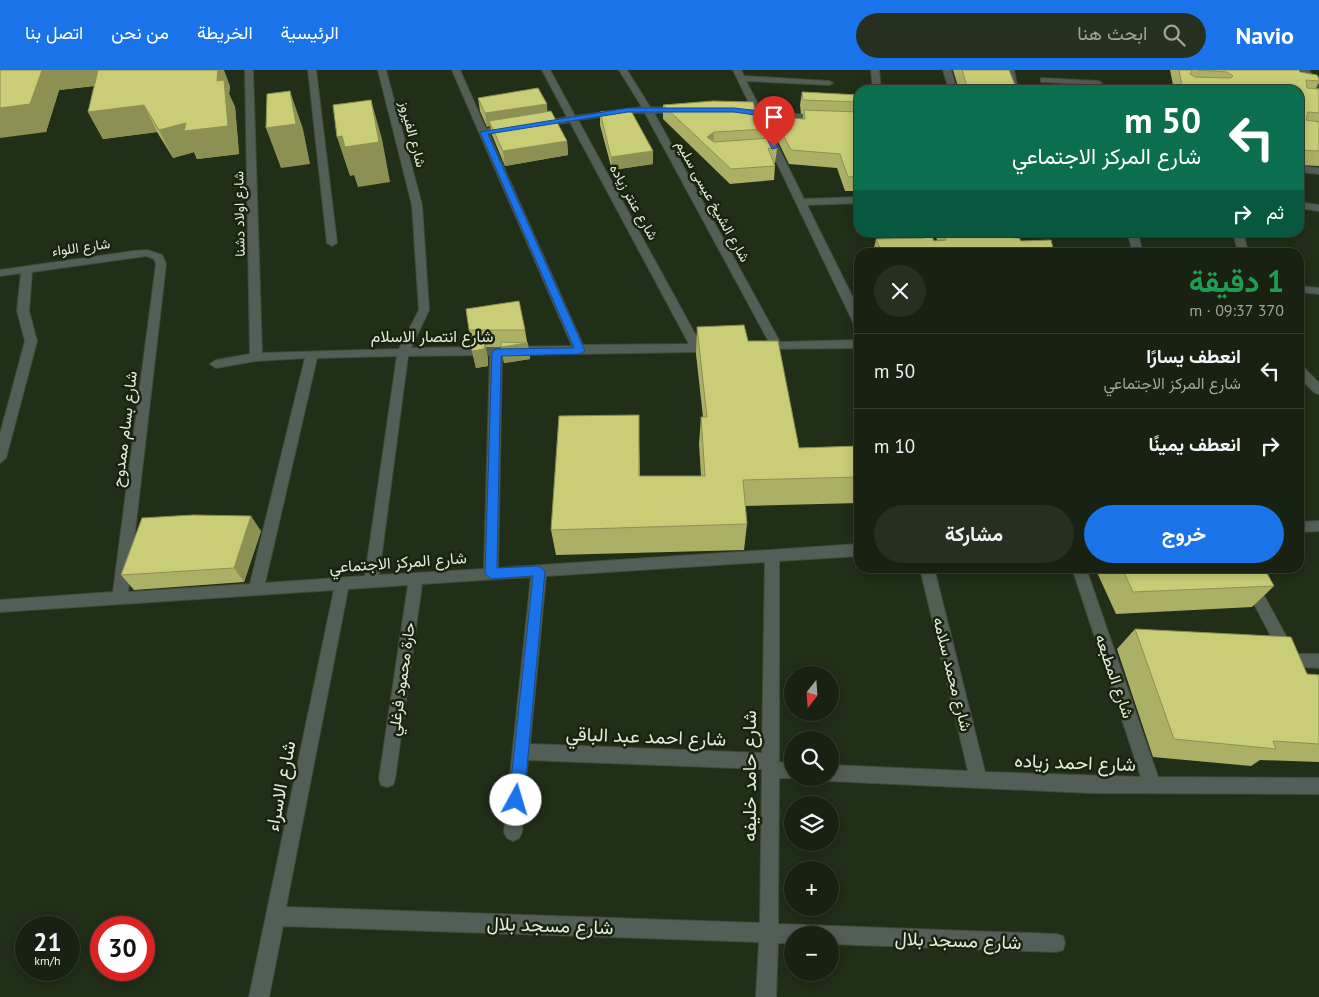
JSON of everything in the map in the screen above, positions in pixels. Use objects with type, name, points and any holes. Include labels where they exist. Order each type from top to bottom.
[{"type":"street","name":"شارع اولاد دشنا","points":[[249,70],[256,357]]},
{"type":"street","points":[[312,70],[332,243]]},
{"type":"street","name":"شارع الفيروز","points":[[371,582],[403,353],[424,310],[417,205],[382,70]]},
{"type":"street","points":[[456,70],[580,351]]},
{"type":"street","name":"شارع عنتر زياده","points":[[546,70],[697,348]]},
{"type":"street","name":"شارع الشيخ عيسى سليم","points":[[623,70],[648,110],[777,346]]},
{"type":"street","points":[[875,70],[876,85]]},
{"type":"street","points":[[948,70],[952,85]]},
{"type":"street","points":[[1010,70],[1013,85]]},
{"type":"street","points":[[1094,70],[1098,85]]},
{"type":"street","points":[[1306,72],[1319,75]]},
{"type":"street","points":[[1306,72],[1316,88],[1317,99]]},
{"type":"street","points":[[739,74],[829,83]]},
{"type":"street","points":[[739,74],[758,113],[770,147],[801,202],[854,312]]},
{"type":"street","points":[[1044,80],[1083,85]]},
{"type":"street","points":[[483,132],[628,110],[696,110]]},
{"type":"street","points":[[724,110],[821,120]]},
{"type":"street","points":[[1304,170],[1319,171]]},
{"type":"street","points":[[801,202],[854,200]]},
{"type":"street","points":[[1304,206],[1319,208]]},
{"type":"street","name":"شارع اللواء","points":[[0,273],[134,254],[154,254],[158,257],[161,264]]},
{"type":"street","name":"شارع بسام ممدوح","points":[[120,598],[161,264]]},
{"type":"street","points":[[0,458],[31,341],[22,311],[27,269]]},
{"type":"street","points":[[1304,290],[1319,291]]},
{"type":"street","points":[[750,347],[854,344]]},
{"type":"street","name":"شارع انتصار الاسلام","points":[[216,364],[256,357],[312,354],[580,351],[724,347]]},
{"type":"street","points":[[491,574],[496,352]]},
{"type":"street","points":[[256,590],[312,354]]},
{"type":"street","points":[[1304,375],[1319,390]]},
{"type":"street","points":[[1304,526],[1319,526]]},
{"type":"street","name":"شارع المركز الاجتماعي","points":[[0,606],[854,550]]},
{"type":"street","name":"شارع حامد خليفه","points":[[766,997],[770,933],[772,555]]},
{"type":"street","points":[[514,832],[539,571]]},
{"type":"street","name":"شارع محمد سلامه","points":[[928,573],[979,780]]},
{"type":"street","name":"شارع المطبعه","points":[[1081,573],[1152,785]]},
{"type":"street","points":[[1245,573],[1301,678]]},
{"type":"street","name":"حارة محمود فرغلي","points":[[387,779],[416,579]]},
{"type":"street","name":"شارع الاسراء","points":[[259,997],[342,584]]},
{"type":"street","points":[[1292,661],[1319,661]]},
{"type":"street","name":"شارع احمد عبد الباقي","points":[[521,752],[771,766]]},
{"type":"street","points":[[771,766],[784,769]]},
{"type":"street","name":"شارع احمد زياده","points":[[839,773],[1152,785],[1319,786]]},
{"type":"street","name":"شارع مسجد بلال","points":[[275,916],[784,934]]},
{"type":"street","name":"شارع مسجد بلال","points":[[839,935],[1056,943]]},
{"type":"building","points":[[0,70],[42,70],[30,104],[0,108]]},
{"type":"building","points":[[98,70],[218,70],[217,81],[224,80],[228,126],[184,131],[186,123],[159,130],[144,105],[88,112]]},
{"type":"building","points":[[962,70],[1009,70],[1015,85],[966,85]]},
{"type":"building","points":[[1179,70],[1192,70],[1190,74],[1195,77],[1231,78],[1233,76],[1227,72],[1197,70],[1299,70],[1300,72],[1317,75],[1319,81],[1306,80],[1307,88],[1319,89],[1319,113],[1308,112],[1306,120],[1319,122],[1319,151],[1304,150],[1304,85],[1182,85]]},
{"type":"building","points":[[538,88],[547,104],[485,113],[478,98]]},
{"type":"building","points":[[290,91],[296,124],[266,128],[267,94]]},
{"type":"building","points":[[802,92],[854,95],[854,102],[803,100]]},
{"type":"building","points":[[371,100],[379,142],[345,147],[342,136],[337,137],[333,105]]},
{"type":"building","points":[[713,101],[753,102],[757,115],[761,115],[768,129],[714,132],[707,137],[714,142],[771,138],[777,149],[768,148],[775,166],[731,169],[663,105]]},
{"type":"building","points":[[630,109],[653,151],[611,157],[600,112]]},
{"type":"building","points":[[804,110],[854,112],[854,176],[848,177],[840,154],[791,150],[774,117],[805,119]]},
{"type":"building","points":[[551,111],[567,141],[503,151],[489,121]]},
{"type":"building","points":[[932,237],[934,241],[946,240],[945,237],[1019,238],[1021,241],[1051,240],[1053,248],[880,248],[876,239]]},
{"type":"building","points":[[519,301],[525,330],[469,330],[466,309]]},
{"type":"building","points":[[744,325],[748,341],[778,341],[799,448],[854,446],[854,477],[743,480],[747,524],[551,530],[559,416],[639,415],[639,476],[705,476],[701,417],[707,417],[697,327]]},
{"type":"building","points":[[471,342],[485,342],[484,349],[472,351]]},
{"type":"building","points":[[501,342],[528,343],[501,347]]},
{"type":"building","points":[[193,515],[251,516],[234,568],[121,575],[142,518]]},
{"type":"building","points":[[1124,573],[1267,573],[1274,586],[1133,592]]},
{"type":"building","points":[[1135,629],[1291,637],[1307,674],[1319,675],[1319,744],[1273,741],[1276,749],[1174,739]]},
{"type":"route","points":[[516,800],[539,571],[491,574],[496,352],[580,351],[483,132],[628,110],[734,110],[758,113],[774,147]]}]
